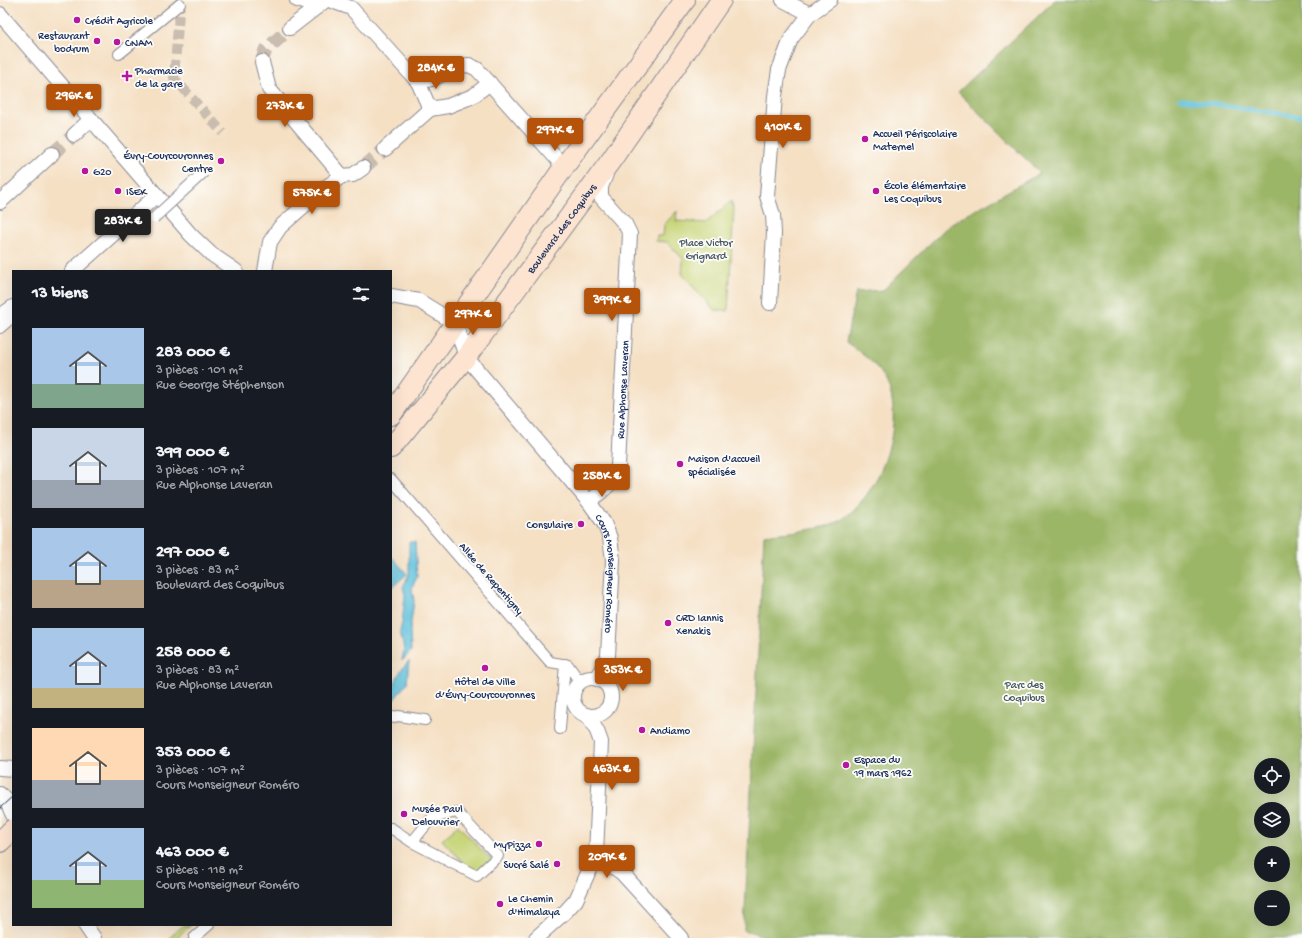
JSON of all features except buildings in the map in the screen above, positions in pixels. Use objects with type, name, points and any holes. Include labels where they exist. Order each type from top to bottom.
[{"type":"main road","points":[[392,414],[564,167],[684,0]]},
{"type":"main road","name":"Boulevard des Coquibus","points":[[392,447],[466,356],[612,159],[721,0]]},
{"type":"main road","points":[[0,842],[12,830]]},
{"type":"street","points":[[297,0],[351,4],[418,82],[430,109]]},
{"type":"street","points":[[783,0],[810,14]]},
{"type":"street","points":[[770,303],[774,233],[773,215],[767,196],[775,96],[779,70],[791,39],[810,14],[830,0]]},
{"type":"street","points":[[290,28],[324,2]]},
{"type":"street","points":[[119,54],[180,4]]},
{"type":"street","points":[[0,14],[202,246],[235,270]]},
{"type":"street","points":[[262,62],[269,89],[342,176]]},
{"type":"street","points":[[418,82],[432,79],[460,66],[469,65],[477,69],[564,167]]},
{"type":"street","points":[[385,149],[430,109],[448,106],[473,96],[490,83]]},
{"type":"street","points":[[74,135],[91,120]]},
{"type":"street","points":[[0,202],[52,154]]},
{"type":"street","name":"Rue Alphonse Laveran","points":[[589,502],[611,484],[616,476],[618,466],[630,234],[625,224],[601,197],[600,187],[612,159]]},
{"type":"street","points":[[264,270],[270,242],[280,227],[323,189],[342,176],[353,175],[363,168]]},
{"type":"street","points":[[154,218],[204,172]]},
{"type":"street","points":[[73,270],[157,195]]},
{"type":"street","points":[[392,296],[419,301],[455,324]]},
{"type":"street","points":[[0,316],[12,308]]},
{"type":"street","points":[[0,328],[12,318]]},
{"type":"street","name":"Cours Monseigneur Roméro","points":[[455,324],[466,356],[589,502],[604,523],[610,538],[613,560],[608,656],[597,679]]},
{"type":"street","name":"Allée de Repentigny","points":[[392,480],[550,662],[565,664]]},
{"type":"street","points":[[565,664],[568,665],[580,682]]},
{"type":"street","points":[[560,729],[565,664]]},
{"type":"street","points":[[536,938],[576,900],[596,855],[601,742],[597,731],[587,715],[578,710],[573,701],[574,690],[580,682],[588,679],[597,679],[606,686],[610,696],[608,705],[597,715],[587,715]]},
{"type":"street","points":[[597,731],[602,712]]},
{"type":"street","points":[[392,718],[398,716],[425,720]]},
{"type":"street","points":[[0,768],[12,769]]},
{"type":"street","points":[[0,794],[7,802],[12,813]]},
{"type":"street","points":[[392,829],[412,842],[477,876],[498,856],[457,812],[432,818],[412,842]]},
{"type":"street","points":[[596,855],[622,873],[681,938]]},
{"type":"street","points":[[86,926],[94,938]]},
{"type":"street","points":[[194,938],[208,926]]},
{"type":"green space","name":"Parc des Coquibus","points":[[1055,0],[1302,0],[1302,938],[772,938],[744,930],[764,535],[825,527],[841,520],[855,509],[867,495],[885,460],[891,440],[893,421],[892,402],[885,378],[876,366],[846,342],[856,292],[883,290],[949,225],[1040,173],[958,92]]},
{"type":"green space","name":"Place Victor Grignard","points":[[731,201],[734,209],[728,311],[714,310],[682,274],[683,259],[667,242],[656,241],[657,236],[663,236],[664,225],[677,211],[676,221],[706,223]]},
{"type":"green space","points":[[458,825],[492,861],[476,876],[442,840]]},
{"type":"green space","points":[[183,926],[190,926],[176,938],[169,938]]},
{"type":"water","points":[[409,542],[415,542],[417,577],[412,588],[414,601],[410,630],[411,651],[402,661],[404,650],[400,631],[405,595],[403,587],[409,574]]},
{"type":"water","points":[[392,557],[407,574],[392,587]]},
{"type":"water","points":[[409,661],[407,683],[392,702],[392,692],[396,680]]},
{"type":"waterway","points":[[1180,99],[1302,117]]},
{"type":"tunnel","points":[[180,0],[174,78],[223,133]]},
{"type":"tunnel","points":[[262,62],[265,51],[290,28]]},
{"type":"tunnel","points":[[52,154],[74,135]]},
{"type":"tunnel","points":[[363,168],[385,149]]},
{"type":"tram line","points":[[0,808],[12,797]]},
{"type":"place","name":"Crédit Agricole","points":[[77,20]]},
{"type":"place","name":"Restaurant bodrum","points":[[97,41]]},
{"type":"place","name":"CNAM","points":[[117,42]]},
{"type":"place","name":"Pharmacie de la gare","points":[[127,76]]},
{"type":"place","name":"Accueil Périscolaire Maternel","points":[[865,139]]},
{"type":"place","name":"Évry-Courcouronnes Centre","points":[[221,161]]},
{"type":"place","name":"G20","points":[[85,171]]},
{"type":"place","name":"ISEK","points":[[118,191]]},
{"type":"place","name":"École élémentaire Les Coquibus","points":[[876,191]]},
{"type":"place","name":"Maison d'accueil spécialisée","points":[[680,464]]},
{"type":"place","name":"Consulaire","points":[[581,524]]},
{"type":"place","name":"CRD Iannis Xenakis","points":[[668,623]]},
{"type":"place","name":"Hôtel de Ville d’Évry-Courcouronnes","points":[[485,668]]},
{"type":"place","name":"Andiamo","points":[[642,730]]},
{"type":"place","name":"Espace du 19 mars 1962","points":[[846,765]]},
{"type":"place","name":"Musée Paul Delouvrier","points":[[404,814]]},
{"type":"place","name":"MyPizza","points":[[539,844]]},
{"type":"place","name":"Sucré Salé","points":[[557,864]]},
{"type":"place","name":"Le Chemin d'Himalaya","points":[[500,904]]}]
